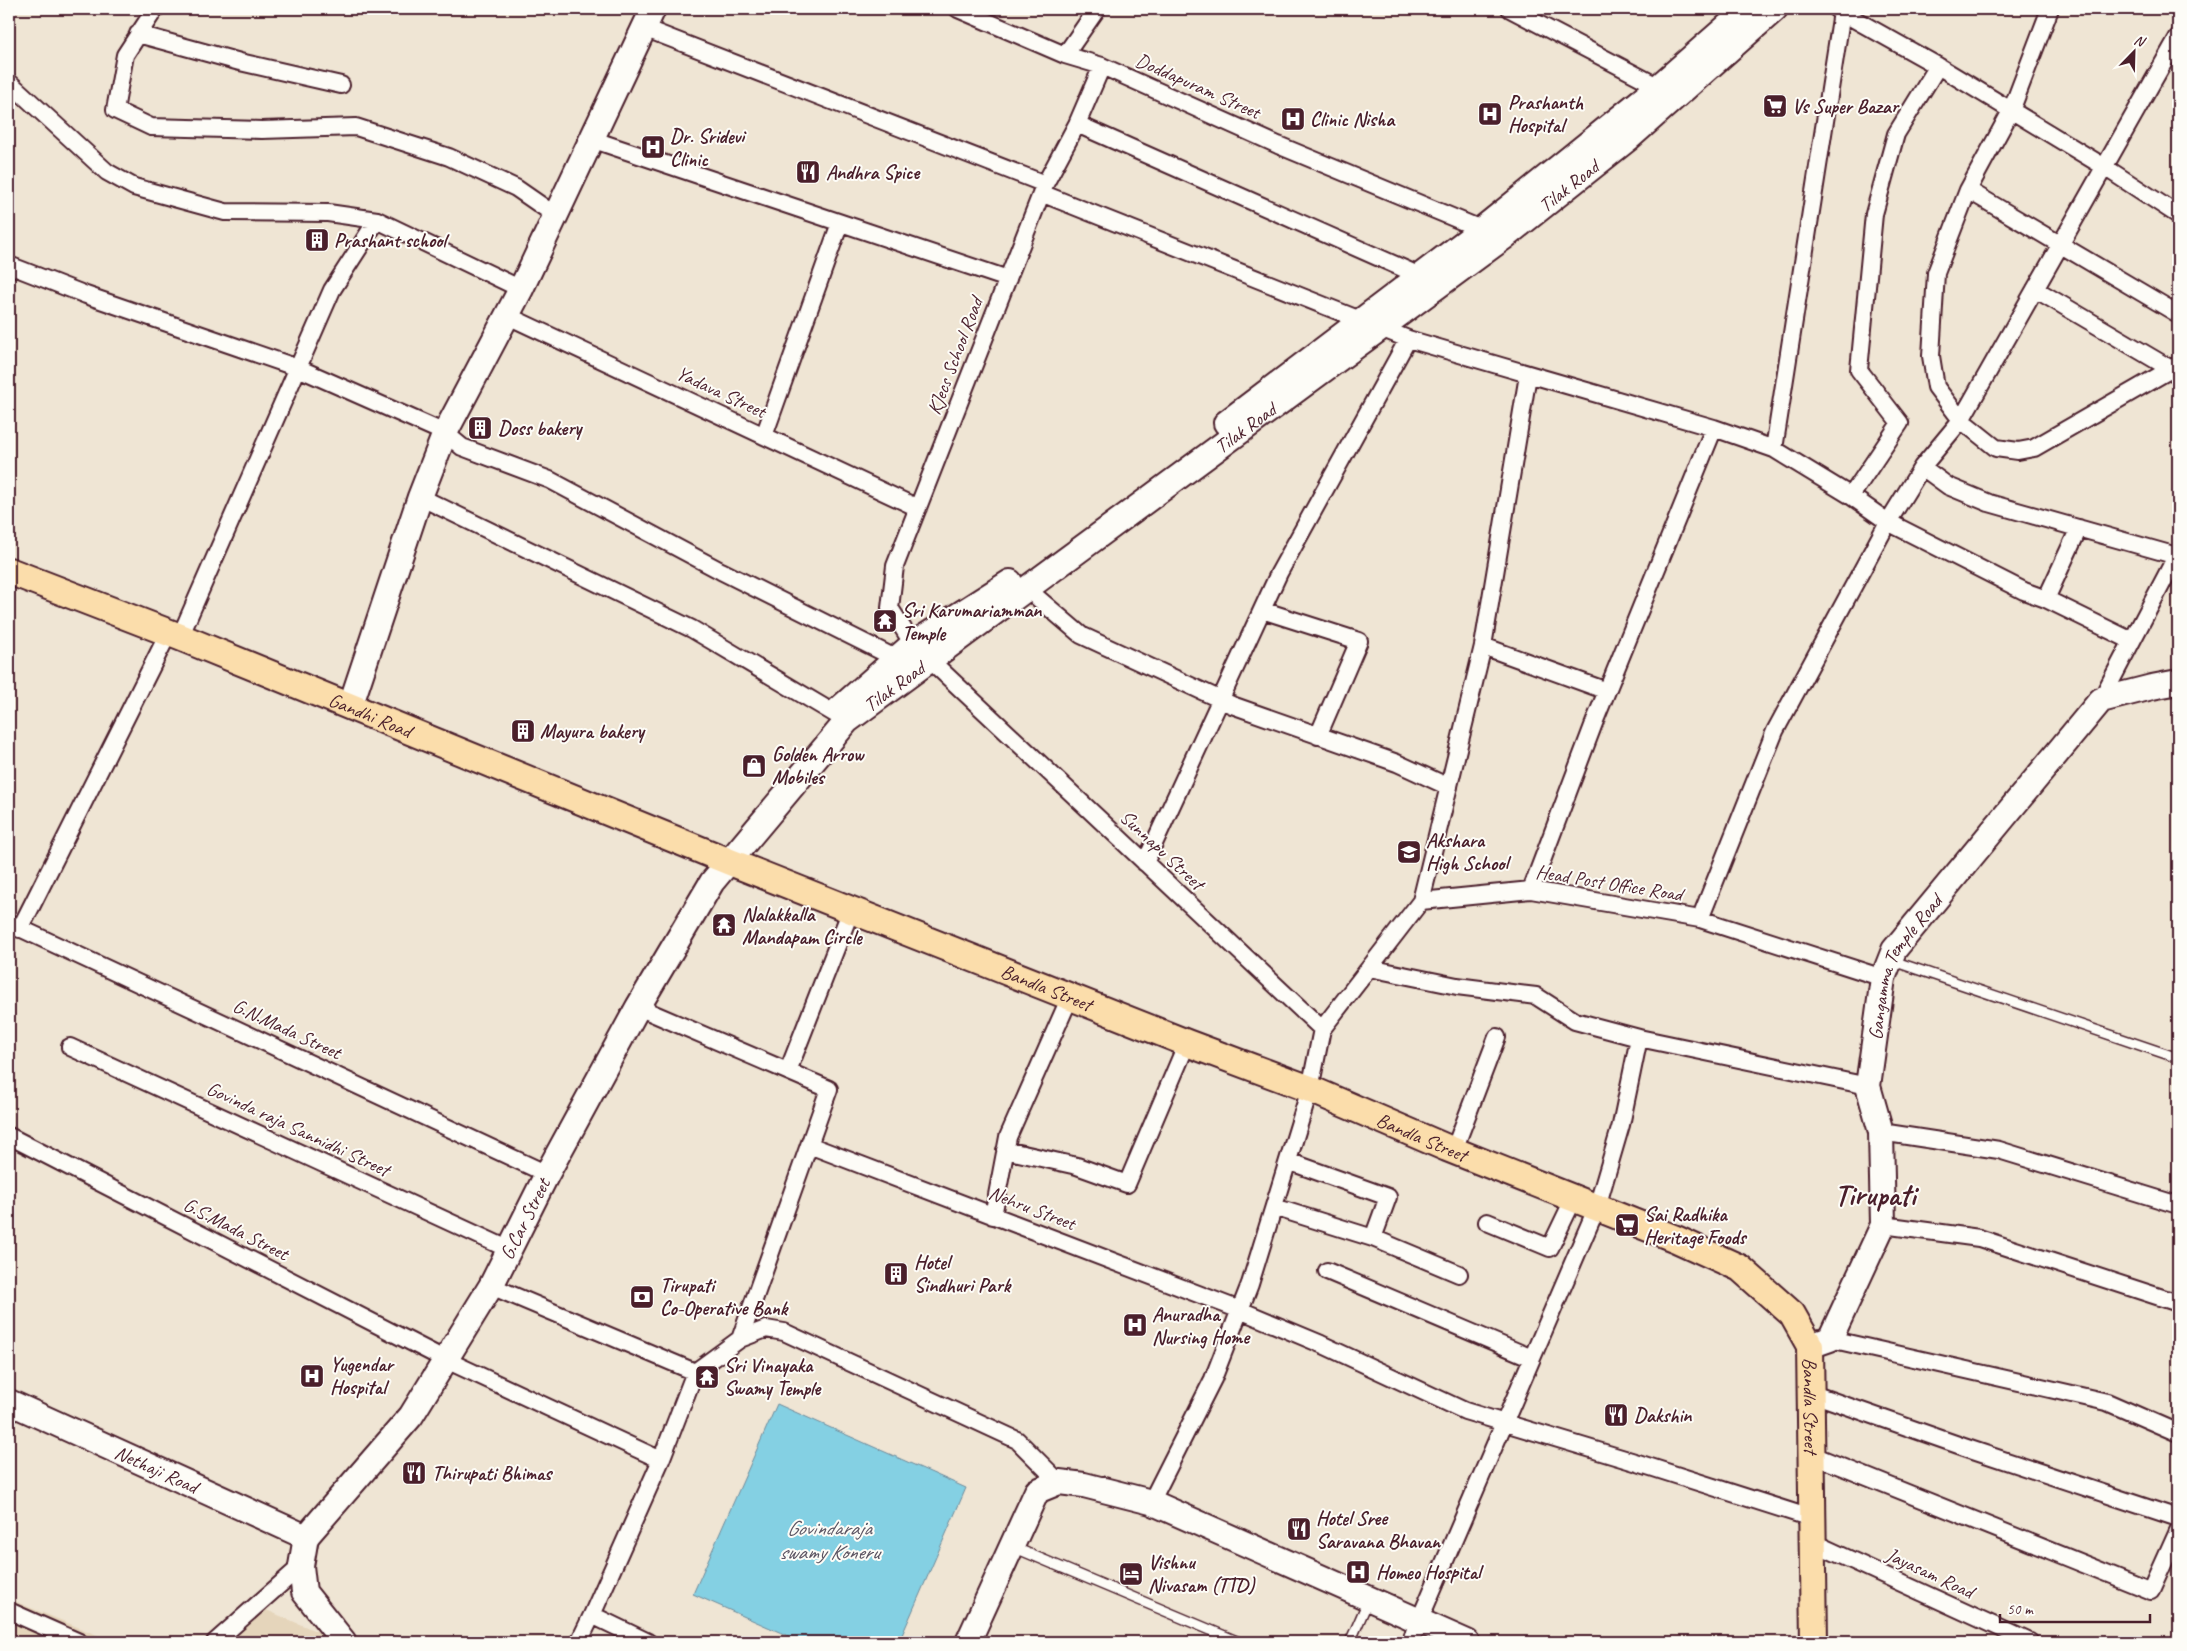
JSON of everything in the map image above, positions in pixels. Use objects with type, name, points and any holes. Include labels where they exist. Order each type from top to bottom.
[{"type":"main road","name":"Gandhi Road","points":[[9,571],[350,707],[722,859]]},
{"type":"main road","name":"Bandla Street","points":[[722,859],[1187,1044],[1310,1090],[1676,1239],[1740,1268],[1792,1314],[1820,1343],[1810,1392],[1814,1642]]},
{"type":"street","points":[[155,9],[125,55],[116,110],[151,128],[262,130],[356,127],[449,157],[516,188],[555,215]]},
{"type":"street","name":"Doddapuram Street","points":[[958,9],[1065,55],[1102,66],[1278,145],[1492,234]]},
{"type":"street","points":[[1065,55],[1097,9]]},
{"type":"street","points":[[1510,9],[1667,91]]},
{"type":"street","name":"Tilak Road","points":[[722,859],[841,718],[916,659],[1429,280],[1629,138],[1667,91],[1747,9]]},
{"type":"street","name":"Tilak Road","points":[[1667,91],[1775,9]]},
{"type":"street","points":[[2050,9],[2011,111],[1968,190],[1936,273],[1931,356],[1936,387],[1961,420],[1996,448],[2018,451],[2034,448],[2174,367]]},
{"type":"street","points":[[1774,449],[1839,10],[1938,66],[2103,166],[2178,215]]},
{"type":"street","points":[[350,707],[420,497],[445,433],[521,289],[649,18],[1043,189],[1368,325],[1528,375],[1714,428],[1774,449],[1851,496],[1888,522],[2024,591],[2046,599],[2132,641]]},
{"type":"street","points":[[138,34],[240,62],[341,85]]},
{"type":"street","points":[[1700,919],[1775,732],[1888,522],[1922,467],[1961,420],[2060,246],[2103,166],[2178,37]]},
{"type":"street","name":"KJecs School Road","points":[[916,659],[890,608],[895,566],[1043,189],[1077,124],[1102,66]]},
{"type":"street","points":[[1851,496],[1900,423],[1859,370],[1874,214],[1896,134],[1938,66]]},
{"type":"street","points":[[9,82],[107,172],[134,187],[224,212],[328,213],[377,220],[521,289]]},
{"type":"street","points":[[1077,124],[1429,280]]},
{"type":"street","points":[[591,139],[1008,279]]},
{"type":"street","points":[[1968,190],[2178,314]]},
{"type":"street","points":[[14,926],[174,636],[332,290],[377,220]]},
{"type":"street","points":[[764,436],[840,223]]},
{"type":"street","points":[[9,266],[86,295],[298,368],[445,433],[462,447],[550,480],[721,571],[916,659]]},
{"type":"street","points":[[2035,289],[2174,367]]},
{"type":"street","name":"Yadava Street","points":[[506,315],[918,508]]},
{"type":"street","name":"Tilak Road","points":[[916,659],[1026,588],[1265,414],[1368,325]]},
{"type":"street","points":[[1145,863],[1279,573],[1408,339]]},
{"type":"street","points":[[1152,1502],[1213,1379],[1240,1310],[1310,1090],[1322,1029],[1421,901],[1483,646],[1528,375]]},
{"type":"street","points":[[1531,890],[1608,690],[1714,428]]},
{"type":"street","points":[[1922,467],[1948,486],[1989,503],[2079,528],[2176,560],[2101,700]]},
{"type":"street","points":[[420,497],[692,629],[841,718]]},
{"type":"street","points":[[2046,599],[2079,528]]},
{"type":"street","points":[[1026,588],[1081,635],[1220,700],[1397,763],[1449,786]]},
{"type":"street","points":[[1262,610],[1358,640],[1318,736]]},
{"type":"street","points":[[1483,646],[1608,690]]},
{"type":"street","name":"Sunnapu Street","points":[[916,659],[1145,863],[1322,1029]]},
{"type":"street","points":[[2101,700],[2152,686],[2178,682]]},
{"type":"street","name":"Gangamma Temple Road","points":[[1820,1343],[1883,1225],[1881,1132],[1868,1086],[1886,969],[1894,950],[2101,700]]},
{"type":"street","name":"G.Car Street","points":[[306,1536],[411,1416],[490,1286],[547,1174],[638,1007],[712,882],[722,859]]},
{"type":"street","name":"Head Post Office Road","points":[[1421,901],[1531,890],[1700,919],[1886,969]]},
{"type":"street","points":[[788,1072],[851,910]]},
{"type":"street","name":"G.N.Mada Street","points":[[14,926],[547,1174]]},
{"type":"street","points":[[1369,968],[1457,986],[1536,996],[1575,1021],[1639,1038],[1868,1086]]},
{"type":"street","points":[[993,1216],[1008,1137],[1070,997]]},
{"type":"street","points":[[638,1007],[829,1089],[740,1339]]},
{"type":"street","points":[[1454,1150],[1497,1037]]},
{"type":"street","points":[[1415,1632],[1532,1358],[1586,1203],[1622,1125],[1639,1038]]},
{"type":"street","points":[[1005,1150],[1077,1166],[1127,1184],[1187,1044]]},
{"type":"street","name":"Govinda raja Sannidhi Street","points":[[70,1047],[508,1250]]},
{"type":"street","points":[[1881,1132],[1999,1150],[2178,1205]]},
{"type":"street","name":"G.S.Mada Street","points":[[9,1136],[444,1359],[661,1460]]},
{"type":"street","name":"Nehru Street","points":[[809,1145],[1240,1310],[1322,1344],[1465,1411],[1504,1423]]},
{"type":"street","points":[[1288,1162],[1388,1197],[1373,1238]]},
{"type":"street","points":[[1487,1222],[1550,1248],[1586,1203]]},
{"type":"street","points":[[1274,1207],[1373,1238],[1458,1274]]},
{"type":"street","points":[[1883,1225],[1979,1238],[2178,1302]]},
{"type":"street","points":[[1327,1271],[1532,1358]]},
{"type":"street","points":[[490,1286],[695,1372]]},
{"type":"street","points":[[579,1642],[661,1460],[695,1372],[740,1339],[766,1329],[784,1332],[1017,1440],[1059,1482]]},
{"type":"street","points":[[1820,1343],[2107,1402],[2178,1433]]},
{"type":"street","points":[[1810,1392],[1964,1447],[2178,1518]]},
{"type":"street","name":"Nethaji Road","points":[[9,1402],[306,1536]]},
{"type":"street","name":"Jayasam Road","points":[[1504,1423],[1638,1463],[1812,1530],[2030,1642]]},
{"type":"street","points":[[1810,1454],[2151,1591],[2178,1530]]},
{"type":"street","points":[[968,1642],[1037,1491],[1059,1482],[1084,1484],[1152,1502],[1369,1599],[1415,1632],[1467,1642]]},
{"type":"street","points":[[306,1536],[301,1566],[304,1592],[344,1642]]},
{"type":"street","points":[[215,1642],[301,1566]]},
{"type":"street","points":[[9,1611],[78,1642]]},
{"type":"street","points":[[592,1615],[648,1642]]},
{"type":"lane","points":[[1886,969],[2178,1058]]},
{"type":"lane","points":[[1012,1546],[1239,1642]]},
{"type":"lane","points":[[1350,1642],[1369,1599]]},
{"type":"shaded area","points":[[9,1599],[114,1642],[9,1642]]},
{"type":"shaded area","points":[[252,1604],[323,1634],[330,1642],[214,1642]]},
{"type":"water","name":"Govindaraja swamy Koneru","points":[[777,1404],[966,1488],[899,1642],[802,1642],[693,1594]]},
{"type":"place","name":"Vs Super Bazar","points":[[1775,106]]},
{"type":"place","name":"Prashanth Hospital","points":[[1490,114]]},
{"type":"place","name":"Clinic Nisha","points":[[1293,119]]},
{"type":"place","name":"Dr. Sridevi Clinic","points":[[653,147]]},
{"type":"place","name":"Andhra Spice","points":[[808,172]]},
{"type":"place","name":"Prashant school","points":[[317,240]]},
{"type":"place","name":"Doss bakery","points":[[480,428]]},
{"type":"place","name":"Sri Karumariamman Temple","points":[[885,621]]},
{"type":"place","name":"Mayura bakery","points":[[523,731]]},
{"type":"place","name":"Golden Arrow Mobiles","points":[[754,766]]},
{"type":"place","name":"Akshara High School","points":[[1409,852]]},
{"type":"place","name":"Nalakkalla Mandapam Circle","points":[[724,925]]},
{"type":"place","name":"Sai Radhika Heritage Foods","points":[[1627,1225]]},
{"type":"place","name":"Hotel Sindhuri Park","points":[[896,1274]]},
{"type":"place","name":"Tirupati Co-Operative Bank","points":[[642,1297]]},
{"type":"place","name":"Anuradha Nursing Home","points":[[1135,1325]]},
{"type":"place","name":"Yugendar Hospital","points":[[312,1376]]},
{"type":"place","name":"Sri Vinayaka Swamy Temple","points":[[707,1377]]},
{"type":"place","name":"Dakshin","points":[[1616,1415]]},
{"type":"place","name":"Thirupati Bhimas","points":[[414,1473]]},
{"type":"place","name":"Hotel Sree Saravana Bhavan","points":[[1299,1529]]},
{"type":"place","name":"Homeo Hospital","points":[[1358,1572]]},
{"type":"place","name":"Vishnu Nivasam (TTD)","points":[[1131,1574]]},
{"type":"district","name":"Tirupati","points":[[1875,1195]]}]
